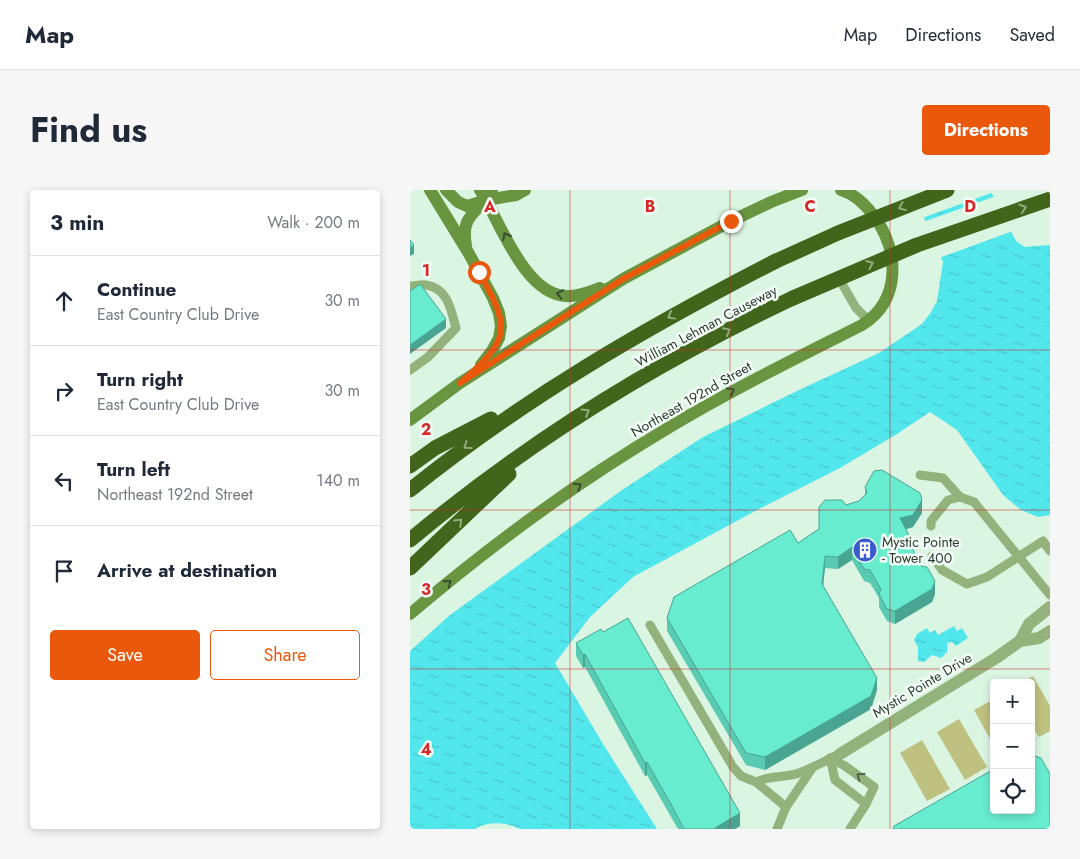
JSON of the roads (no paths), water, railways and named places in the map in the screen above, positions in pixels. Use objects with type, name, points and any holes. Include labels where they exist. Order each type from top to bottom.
[{"type":"highway","name":"William Lehman Causeway","points":[[410,490],[481,436],[550,389],[642,332],[776,261],[838,233],[947,190]]},
{"type":"highway","name":"William Lehman Causeway","points":[[410,540],[448,509],[545,439],[664,365],[734,327],[794,298],[916,245],[1050,200]]},
{"type":"highway","points":[[410,466],[435,448],[550,389]]},
{"type":"highway","points":[[410,568],[545,439]]},
{"type":"street","points":[[430,190],[468,252],[497,306],[501,326],[499,338],[492,351],[482,364],[460,383]]},
{"type":"street","points":[[446,190],[458,202],[467,206],[486,193],[516,196],[525,190]]},
{"type":"street","points":[[410,420],[460,383],[623,279],[731,221],[802,190]]},
{"type":"street","name":"Northeast 192nd Street","points":[[410,614],[532,518],[633,450],[745,384],[869,321],[882,307],[892,285],[893,268],[890,249],[886,235],[871,211],[852,194],[841,190]]},
{"type":"street","points":[[468,252],[464,229],[486,193]]},
{"type":"street","points":[[486,193],[521,264],[543,288],[558,295],[576,296],[623,279]]},
{"type":"street","name":"Mystic Pointe Drive","points":[[1020,641],[1029,624],[1050,608]]},
{"type":"street","name":"Mystic Pointe Drive","points":[[835,756],[996,658],[1020,641],[1039,638],[1050,632]]},
{"type":"lane","points":[[841,282],[856,308],[869,321]]},
{"type":"lane","points":[[410,286],[426,285],[441,291],[450,306],[456,328],[428,357],[410,370]]},
{"type":"lane","points":[[920,475],[943,478],[960,497],[974,502],[1050,595]]},
{"type":"lane","points":[[931,526],[931,521],[948,500],[960,497]]},
{"type":"lane","points":[[932,556],[942,570],[967,584],[987,577],[1043,541],[1050,551]]},
{"type":"lane","points":[[650,625],[732,767],[741,776],[756,782],[786,808]]},
{"type":"lane","points":[[756,782],[763,778],[773,779],[798,773],[835,756]]},
{"type":"lane","points":[[835,756],[835,780],[866,804]]},
{"type":"lane","points":[[835,756],[845,766],[874,787],[850,829]]},
{"type":"lane","points":[[777,829],[786,808],[813,766]]},
{"type":"water","points":[[912,190],[990,190],[1016,241],[1025,247],[1050,245],[1050,515],[1038,517],[1021,510],[1003,495],[957,430],[930,412],[840,468],[757,510],[633,577],[590,617],[555,663],[603,744],[657,829],[520,829],[498,823],[480,826],[475,829],[410,829],[410,651],[450,615],[622,490],[703,437],[879,353],[922,324],[937,301],[943,262]]},
{"type":"water","points":[[954,626],[957,631],[962,628],[968,638],[956,646],[952,642],[947,643],[947,652],[941,658],[932,655],[924,662],[918,661],[918,647],[914,640],[917,634],[927,628],[930,633],[935,630],[938,635]]},
{"type":"place","name":"Mystic Pointe - Tower 400","points":[[865,550]]}]
